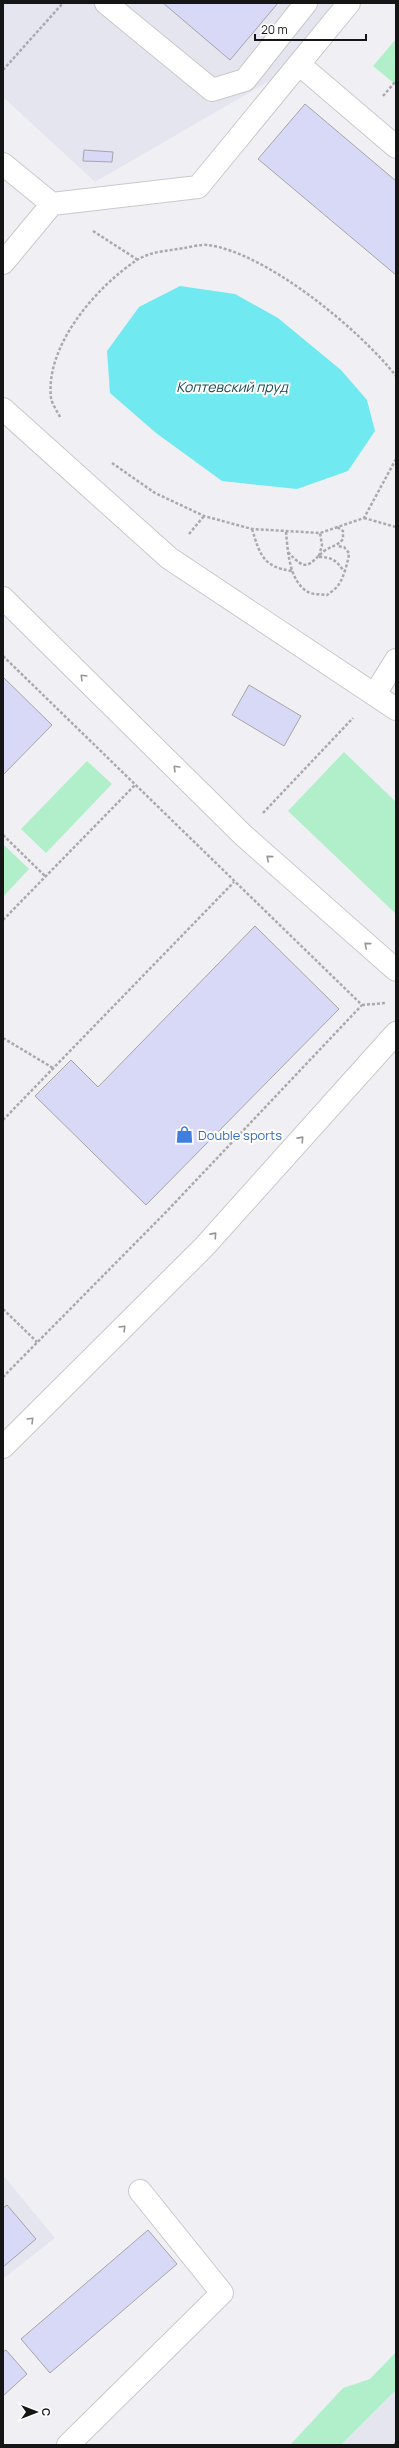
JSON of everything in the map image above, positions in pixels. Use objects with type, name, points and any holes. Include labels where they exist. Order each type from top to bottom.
[{"type":"lane","points":[[106,3],[212,90],[245,80],[306,3]]},
{"type":"lane","points":[[3,263],[52,204],[198,187],[300,65],[349,3]]},
{"type":"lane","points":[[300,65],[396,147]]},
{"type":"lane","points":[[3,164],[52,204]]},
{"type":"lane","points":[[3,409],[169,558],[396,708]]},
{"type":"lane","points":[[3,598],[243,835],[396,970]]},
{"type":"lane","points":[[375,694],[396,660]]},
{"type":"lane","points":[[3,1447],[204,1247],[396,1033]]},
{"type":"lane","points":[[68,2445],[222,2293],[140,2191]]},
{"type":"path","points":[[3,70],[62,3]]},
{"type":"path","points":[[61,418],[51,399],[52,368],[76,318],[112,281],[138,260],[152,253],[207,245],[253,258],[318,302],[381,357],[396,376]]},
{"type":"path","points":[[364,518],[396,459]]},
{"type":"path","points":[[111,462],[155,493],[204,516],[252,528],[286,532],[320,533],[364,518],[396,527]]},
{"type":"path","points":[[252,528],[259,552],[275,569],[292,571]]},
{"type":"path","points":[[337,528],[344,536],[337,546]]},
{"type":"path","points":[[286,532],[288,552],[292,571],[298,583],[309,593],[327,595],[339,584],[343,570],[349,562],[349,553],[344,547],[337,546],[325,550],[314,563],[305,565],[296,560],[288,552]]},
{"type":"path","points":[[319,557],[322,545],[320,533]]},
{"type":"path","points":[[319,557],[329,557],[336,561],[343,570]]},
{"type":"path","points":[[3,656],[215,864],[362,1005]]},
{"type":"path","points":[[215,864],[375,694]]},
{"type":"path","points":[[3,920],[135,785]]},
{"type":"path","points":[[3,835],[46,877]]},
{"type":"path","points":[[3,1120],[234,882]]},
{"type":"path","points":[[3,1376],[173,1205],[362,1005],[389,1002]]},
{"type":"path","points":[[3,1038],[53,1068]]},
{"type":"path","points":[[3,1309],[37,1342]]},
{"type":"shaded area","points":[[3,3],[335,3],[271,80],[95,182],[3,97]]},
{"type":"shaded area","points":[[3,2175],[55,2238],[3,2279]]},
{"type":"shaded area","points":[[396,2390],[396,2445],[341,2445]]},
{"type":"green space","points":[[396,39],[396,85],[373,66]]},
{"type":"green space","points":[[344,752],[396,802],[396,914],[288,811]]},
{"type":"green space","points":[[87,761],[112,784],[46,853],[21,829]]},
{"type":"green space","points":[[3,844],[29,869],[3,897]]},
{"type":"green space","points":[[396,2352],[396,2390],[341,2445],[290,2445],[343,2388],[370,2379]]},
{"type":"water","name":"Коптевский пруд","points":[[180,286],[235,294],[278,318],[341,370],[367,400],[375,431],[348,471],[297,489],[222,481],[156,433],[110,393],[107,351],[139,307]]},
{"type":"building","points":[[163,3],[278,3],[230,60]]},
{"type":"building","points":[[305,104],[396,181],[396,275],[258,159]]},
{"type":"building","points":[[84,150],[113,152],[112,162],[83,161]]},
{"type":"building","points":[[3,677],[52,725],[3,775]]},
{"type":"building","points":[[249,685],[301,716],[284,746],[232,715]]},
{"type":"building","points":[[255,926],[339,1009],[146,1205],[35,1096],[71,1060],[98,1087]]},
{"type":"building","points":[[7,2205],[36,2239],[3,2267],[3,2208]]},
{"type":"building","points":[[148,2230],[177,2264],[50,2373],[21,2339]]},
{"type":"building","points":[[6,2350],[27,2374],[3,2396],[3,2352]]},
{"type":"place","name":"Double sports","points":[[185,1135]]}]
